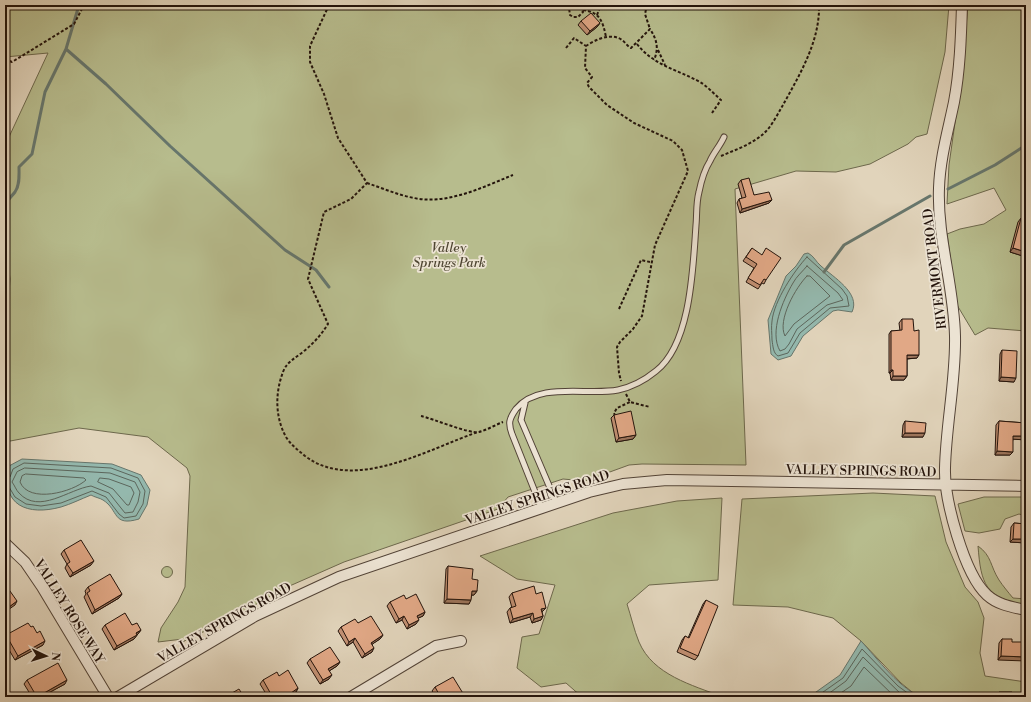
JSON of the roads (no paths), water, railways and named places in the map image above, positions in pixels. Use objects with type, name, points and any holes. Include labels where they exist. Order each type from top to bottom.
[{"type":"street","name":"RIVERMONT ROAD","points":[[962,5],[958,72],[944,147],[939,187],[942,248],[950,286],[955,334],[955,364],[945,455],[946,484],[966,561],[980,587],[996,601],[1006,606],[1026,610]]},
{"type":"street","name":"VALLEY SPRINGS ROAD","points":[[118,697],[255,616],[315,587],[420,548],[540,507],[606,487],[640,481],[1026,486]]},
{"type":"street","name":"VALLEY ROSE WAY","points":[[5,543],[25,562],[42,587],[108,697]]},
{"type":"street","points":[[351,697],[436,646],[461,641]]},
{"type":"lane","points":[[540,507],[508,423],[509,419],[519,407],[526,402],[547,394],[624,389],[643,380],[658,370],[674,350],[684,323],[691,284],[698,193],[709,161],[720,146],[724,137]]},
{"type":"lane","points":[[526,402],[522,420],[556,502]]},
{"type":"water","points":[[808,253],[844,286],[853,298],[854,305],[852,312],[838,310],[833,311],[803,336],[791,356],[778,360],[771,354],[768,320],[786,276],[796,266],[804,254]]},
{"type":"water","points":[[22,459],[112,464],[141,475],[150,490],[147,505],[139,519],[130,521],[120,519],[112,508],[102,499],[91,495],[61,507],[38,510],[28,509],[19,505],[13,499],[9,491],[7,480],[9,466]]},
{"type":"water","points":[[861,641],[898,681],[915,694],[923,697],[809,697],[840,675]]},
{"type":"waterway","points":[[5,205],[18,186],[19,167],[32,154],[45,92],[66,49],[79,5]]},
{"type":"waterway","points":[[66,49],[106,84],[170,146],[285,250],[316,270],[329,287]]},
{"type":"waterway","points":[[948,189],[995,165],[1026,145]]},
{"type":"waterway","points":[[824,272],[844,245],[930,196]]},
{"type":"park label","name":"Valley Springs Park","points":[[449,254]]}]
